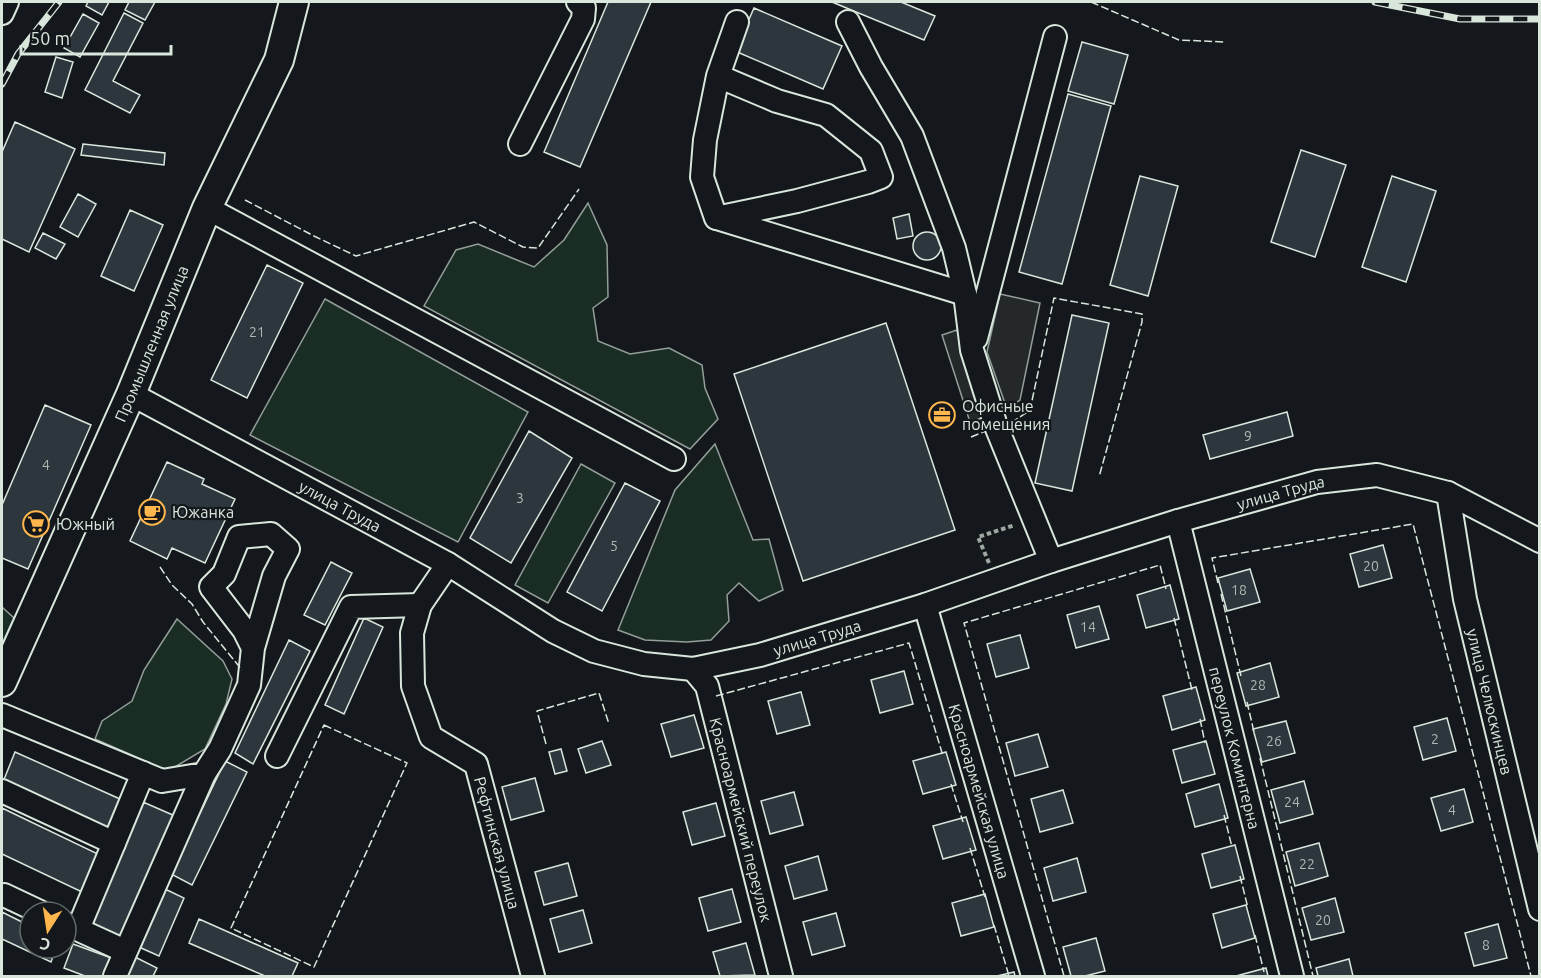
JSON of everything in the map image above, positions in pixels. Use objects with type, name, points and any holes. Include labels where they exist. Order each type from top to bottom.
[{"type":"main road","name":"Промышленная улица","points":[[2,682],[131,394],[207,208],[279,60],[294,2]]},
{"type":"street","points":[[2,13],[7,2]]},
{"type":"street","points":[[520,144],[583,19],[583,4]]},
{"type":"street","points":[[716,218],[702,177],[705,140],[718,76],[737,22]]},
{"type":"street","points":[[848,22],[870,67],[912,136],[954,248],[965,294],[972,350],[996,426],[1051,561]]},
{"type":"street","points":[[972,350],[1055,37]]},
{"type":"street","points":[[716,218],[797,201],[881,177],[871,151],[825,115],[777,101],[718,76]]},
{"type":"street","points":[[207,208],[674,459]]},
{"type":"street","points":[[716,218],[965,294]]},
{"type":"street","name":"улица Труда","points":[[131,394],[448,564],[553,631],[594,651],[644,664],[693,669],[760,655],[925,605],[1051,561],[1178,521],[1317,482],[1377,475],[1448,494],[1539,541]]},
{"type":"street","name":"улица Челюскинцев","points":[[1448,494],[1465,599],[1539,909]]},
{"type":"street","name":"переулок Коминтерна","points":[[1178,521],[1292,976]]},
{"type":"street","points":[[114,976],[204,774],[220,749],[249,685],[253,648],[274,576],[288,549],[271,534],[240,537],[224,574],[211,587],[244,630],[253,648]]},
{"type":"street","name":"Рефтинская улица","points":[[448,564],[420,605],[412,633],[413,686],[431,737],[476,764],[533,976]]},
{"type":"street","points":[[277,756],[351,607],[420,605]]},
{"type":"street","name":"Красноармейская улица","points":[[925,605],[1033,976]]},
{"type":"street","name":"Красноармейский переулок","points":[[693,669],[707,686],[782,976]]},
{"type":"street","points":[[2,715],[162,781],[204,774]]},
{"type":"street","points":[[78,914],[114,843],[143,773]]},
{"type":"street","points":[[2,791],[114,843]]},
{"type":"street","points":[[4,895],[18,902]]},
{"type":"street","points":[[78,929],[126,951]]},
{"type":"path","points":[[981,543],[987,557]]},
{"type":"green space","points":[[588,203],[607,245],[608,297],[593,308],[598,341],[630,354],[669,348],[702,365],[705,388],[718,419],[690,449],[424,306],[456,250],[478,244],[534,267],[564,240]]},
{"type":"green space","points":[[325,299],[528,412],[458,542],[250,435]]},
{"type":"green space","points":[[715,444],[753,540],[769,539],[783,590],[759,601],[739,583],[727,595],[729,621],[711,640],[687,642],[645,640],[618,630],[675,490]]},
{"type":"green space","points":[[581,464],[615,483],[548,603],[515,585]]},
{"type":"green space","points":[[2,607],[14,618],[2,644]]},
{"type":"green space","points":[[177,619],[223,661],[232,679],[226,704],[205,749],[168,771],[95,739],[102,721],[132,701],[144,670]]},
{"type":"shaded area","points":[[1000,294],[1040,303],[1020,400],[1007,409],[987,352]]},
{"type":"shaded area","points":[[957,330],[985,417],[970,422],[942,335]]},
{"type":"building","points":[[88,2],[109,2],[102,15],[86,6]]},
{"type":"building","points":[[129,2],[155,2],[145,20],[125,10]]},
{"type":"building","points":[[608,2],[651,2],[580,167],[544,152]]},
{"type":"building","points":[[832,2],[901,2],[935,16],[924,40]]},
{"type":"building","points":[[754,8],[842,46],[823,89],[735,51]]},
{"type":"building","points":[[124,13],[143,23],[113,81],[140,95],[130,113],[85,90]]},
{"type":"building","points":[[83,14],[99,23],[80,57],[64,48]]},
{"type":"building","points":[[1082,42],[1128,55],[1114,104],[1068,91]]},
{"type":"building","points":[[56,57],[73,62],[62,98],[45,92]]},
{"type":"building","points":[[1068,94],[1111,106],[1062,284],[1019,272]]},
{"type":"building","points":[[15,122],[75,149],[29,252],[2,239],[2,152]]},
{"type":"building","points":[[83,144],[165,153],[164,165],[81,155]]},
{"type":"building","points":[[1301,150],[1346,165],[1315,257],[1271,242]]},
{"type":"building","points":[[1140,176],[1178,186],[1148,296],[1110,285]]},
{"type":"building","points":[[1392,176],[1436,191],[1406,282],[1362,267]]},
{"type":"building","points":[[78,194],[96,204],[78,237],[60,227]]},
{"type":"building","points":[[130,210],[163,225],[134,291],[101,276]]},
{"type":"building","points":[[909,214],[913,236],[897,239],[893,218]]},
{"type":"building","points":[[927,232],[937,236],[941,246],[937,256],[927,260],[917,256],[913,246],[917,236]]},
{"type":"building","points":[[43,233],[65,244],[56,259],[35,248]]},
{"type":"building","points":[[267,265],[303,283],[247,398],[211,380]]},
{"type":"building","points":[[1072,315],[1109,323],[1072,491],[1035,483]]},
{"type":"building","points":[[886,323],[955,530],[803,581],[734,374]]},
{"type":"building","points":[[45,405],[91,425],[28,569],[2,558],[2,505]]},
{"type":"building","points":[[1287,412],[1293,436],[1210,459],[1203,435]]},
{"type":"building","points":[[529,431],[572,458],[511,563],[470,538]]},
{"type":"building","points":[[167,462],[204,479],[202,484],[235,499],[205,563],[172,548],[167,559],[130,541]]},
{"type":"building","points":[[625,483],[660,501],[602,611],[567,592]]},
{"type":"building","points":[[1383,545],[1392,578],[1359,587],[1350,554]]},
{"type":"building","points":[[331,562],[352,573],[325,625],[304,615]]},
{"type":"building","points":[[1250,569],[1260,602],[1227,611],[1218,578]]},
{"type":"building","points":[[1170,585],[1179,619],[1146,628],[1137,595]]},
{"type":"building","points":[[1099,606],[1109,639],[1076,648],[1067,615]]},
{"type":"building","points":[[364,618],[383,627],[344,714],[325,705]]},
{"type":"building","points":[[1020,635],[1029,668],[996,677],[987,644]]},
{"type":"building","points":[[289,640],[310,651],[253,764],[235,753]]},
{"type":"building","points":[[1270,663],[1279,697],[1246,706],[1237,673]]},
{"type":"building","points":[[904,671],[913,704],[880,713],[871,680]]},
{"type":"building","points":[[1196,687],[1205,720],[1172,730],[1163,696]]},
{"type":"building","points":[[801,692],[810,725],[777,734],[768,701]]},
{"type":"building","points":[[694,715],[704,748],[671,757],[661,724]]},
{"type":"building","points":[[1447,718],[1456,751],[1423,760],[1414,727]]},
{"type":"building","points":[[1286,721],[1295,753],[1262,762],[1253,729]]},
{"type":"building","points":[[1038,734],[1048,767],[1015,776],[1006,743]]},
{"type":"building","points":[[602,741],[611,765],[586,773],[578,749]]},
{"type":"building","points":[[1206,741],[1215,774],[1182,783],[1173,750]]},
{"type":"building","points":[[561,749],[567,771],[555,774],[549,752]]},
{"type":"building","points":[[15,752],[120,799],[107,829],[3,782]]},
{"type":"building","points":[[946,752],[956,785],[923,794],[913,761]]},
{"type":"building","points":[[225,761],[247,772],[192,885],[171,874]]},
{"type":"building","points":[[535,778],[544,811],[511,820],[502,787]]},
{"type":"building","points":[[1304,781],[1313,814],[1280,823],[1271,790]]},
{"type":"building","points":[[1219,784],[1228,818],[1195,827],[1186,794]]},
{"type":"building","points":[[1464,789],[1473,822],[1441,831],[1431,798]]},
{"type":"building","points":[[1063,790],[1073,823],[1040,832],[1031,799]]},
{"type":"building","points":[[794,792],[803,825],[770,834],[761,801]]},
{"type":"building","points":[[143,802],[175,816],[121,940],[89,925]]},
{"type":"building","points":[[716,803],[725,836],[692,845],[683,812]]},
{"type":"building","points":[[2,808],[98,854],[82,892],[2,854]]},
{"type":"building","points":[[966,817],[976,850],[943,859],[933,826]]},
{"type":"building","points":[[1319,843],[1328,876],[1295,886],[1286,852]]},
{"type":"building","points":[[1235,845],[1244,879],[1211,888],[1202,854]]},
{"type":"building","points":[[818,856],[827,890],[794,899],[785,866]]},
{"type":"building","points":[[1077,858],[1086,892],[1053,901],[1044,868]]},
{"type":"building","points":[[568,863],[577,896],[544,905],[535,872]]},
{"type":"building","points":[[165,889],[184,898],[159,956],[139,947]]},
{"type":"building","points":[[732,889],[741,922],[708,931],[699,898]]},
{"type":"building","points":[[985,894],[994,927],[961,936],[952,903]]},
{"type":"building","points":[[1335,898],[1344,932],[1311,940],[1302,908]]},
{"type":"building","points":[[1246,905],[1255,938],[1222,948],[1213,914]]},
{"type":"building","points":[[583,910],[592,943],[559,952],[550,919]]},
{"type":"building","points":[[2,912],[18,920],[18,947],[2,939]]},
{"type":"building","points":[[836,913],[845,946],[812,955],[803,922]]},
{"type":"building","points":[[199,919],[298,963],[292,976],[265,976],[189,943]]},
{"type":"building","points":[[1498,924],[1507,958],[1474,966],[1465,933]]},
{"type":"building","points":[[1096,938],[1105,971],[1085,976],[1071,976],[1063,947]]},
{"type":"building","points":[[746,943],[755,975],[720,976],[713,952]]},
{"type":"building","points":[[78,946],[114,959],[107,976],[85,976],[64,968],[67,960],[78,960]]},
{"type":"building","points":[[131,955],[157,968],[153,976],[121,976]]},
{"type":"building","points":[[1349,959],[1353,976],[1318,976],[1316,968]]},
{"type":"building","points":[[1266,968],[1268,976],[1236,976]]},
{"type":"building","points":[[1014,972],[1015,976],[997,976]]},
{"type":"railway","points":[[2,84],[18,54],[59,2]]},
{"type":"railway","points":[[1375,2],[1460,19],[1540,19]]},
{"type":"fence","points":[[1091,2],[1179,40],[1226,42]]},
{"type":"fence","points":[[245,200],[356,256],[474,222],[523,247],[538,248],[579,189]]},
{"type":"fence","points":[[1011,423],[1030,410],[1054,298],[1142,314],[1142,322],[1099,477]]},
{"type":"fence","points":[[971,437],[986,431]]},
{"type":"fence","points":[[1218,583],[1212,558],[1413,524],[1531,976]]},
{"type":"fence","points":[[1064,976],[964,623],[1160,565],[1166,589]]},
{"type":"fence","points":[[160,567],[172,585],[192,604],[203,622],[242,670]]},
{"type":"fence","points":[[1221,594],[1241,676]]},
{"type":"fence","points":[[1174,618],[1192,690]]},
{"type":"fence","points":[[716,696],[909,643],[943,756]]},
{"type":"fence","points":[[546,744],[537,711],[599,693],[609,724]]},
{"type":"fence","points":[[1247,702],[1254,732]]},
{"type":"fence","points":[[1200,719],[1205,743]]},
{"type":"fence","points":[[324,725],[407,763],[314,967],[231,928],[324,725]]},
{"type":"fence","points":[[1260,758],[1313,976]]},
{"type":"fence","points":[[951,784],[963,822]]},
{"type":"fence","points":[[1224,815],[1232,847]]},
{"type":"fence","points":[[970,848],[985,897]]},
{"type":"fence","points":[[1240,876],[1248,908]]},
{"type":"fence","points":[[994,925],[1009,976]]},
{"type":"fence","points":[[1255,935],[1264,972]]},
{"type":"place","name":"Офисные помещения","points":[[942,415]]},
{"type":"place","name":"Южанка","points":[[152,512]]},
{"type":"place","name":"Южный","points":[[36,524]]}]
